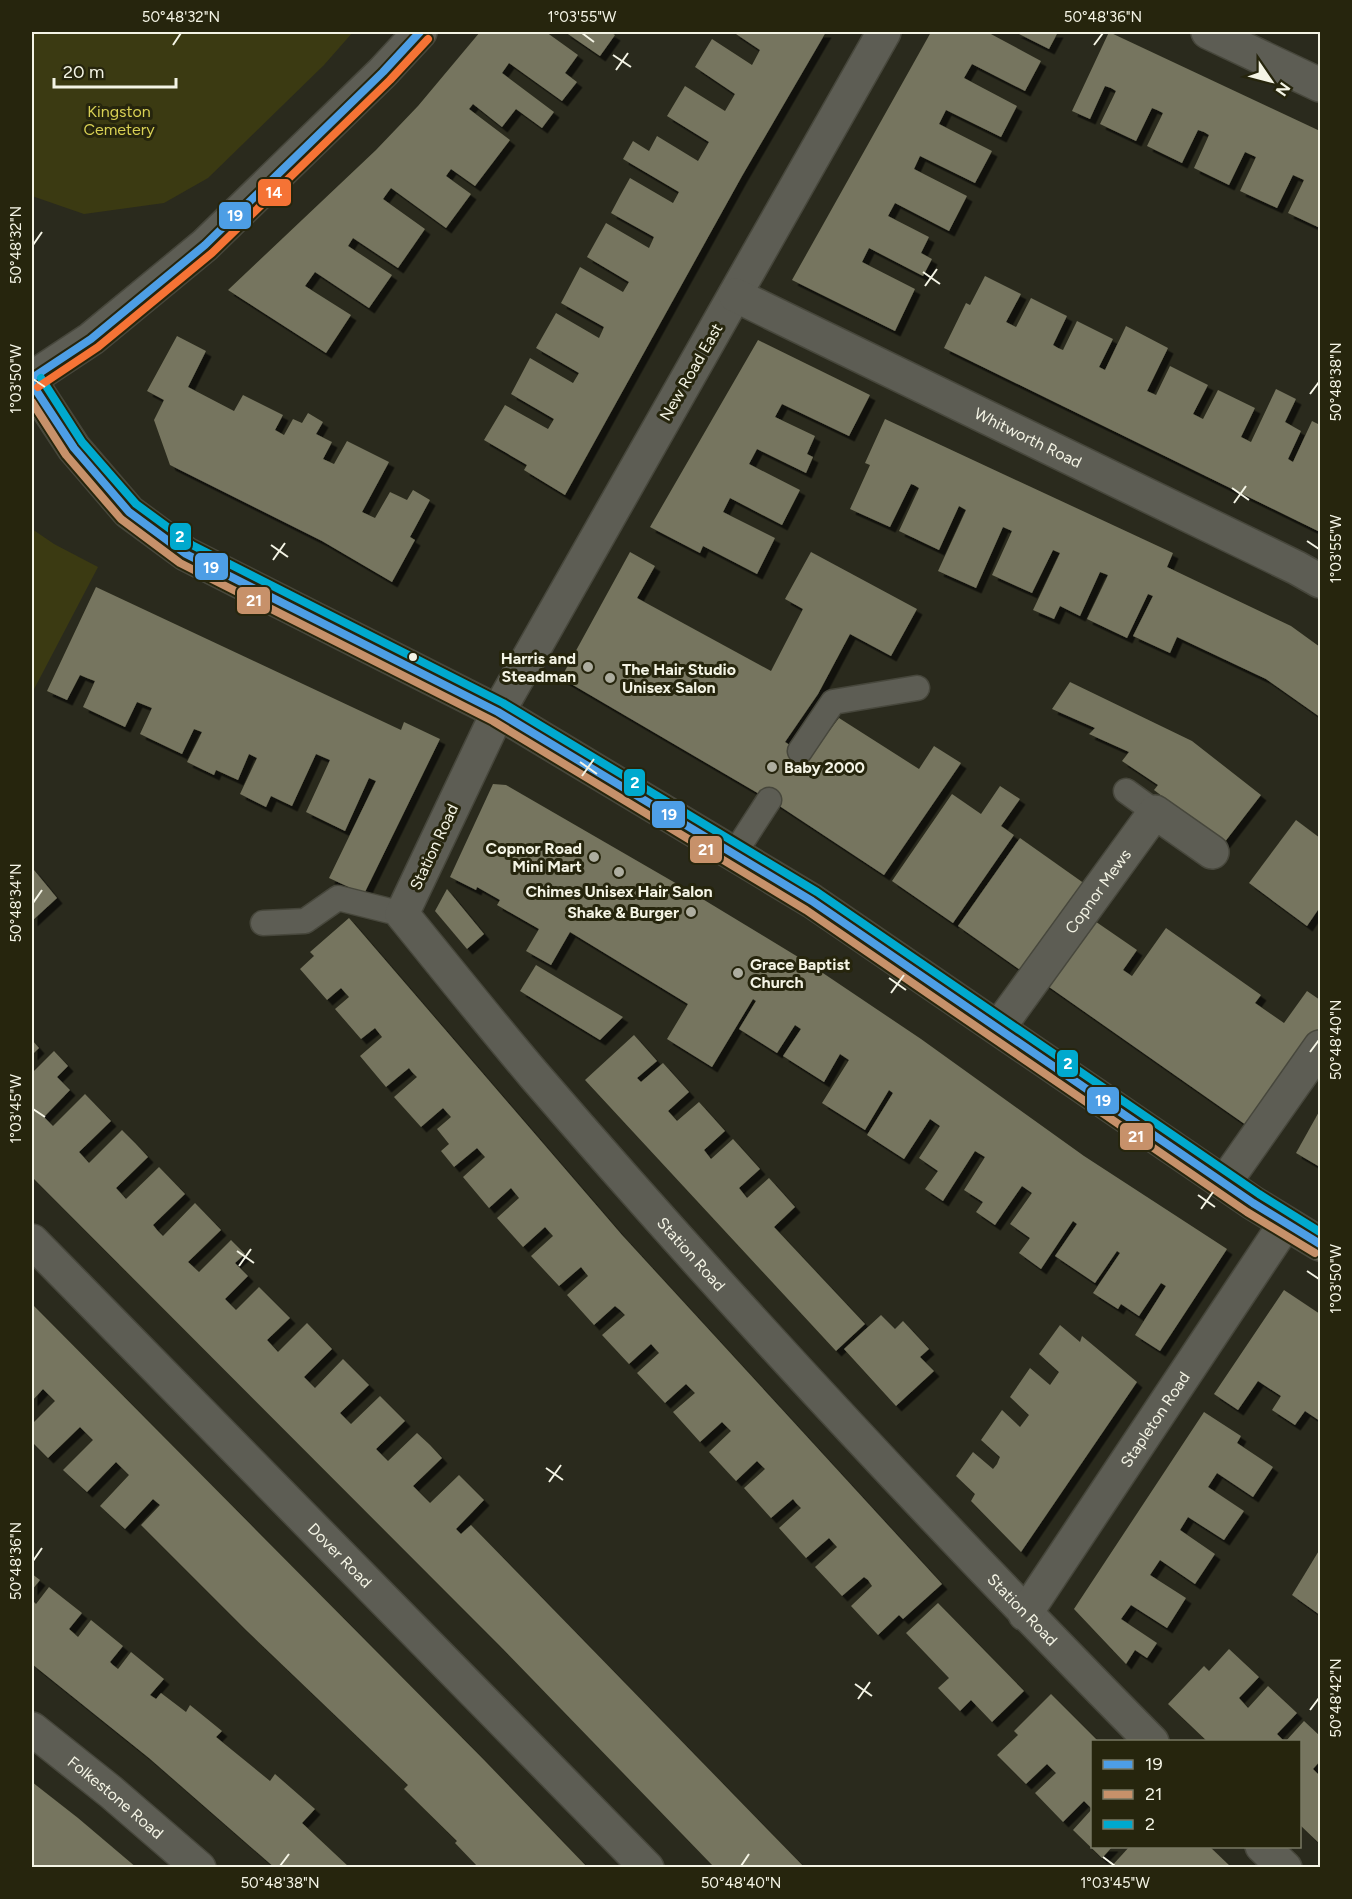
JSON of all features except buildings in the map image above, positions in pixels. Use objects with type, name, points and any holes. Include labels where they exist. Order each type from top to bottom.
[{"type":"main road","points":[[32,384],[74,448],[129,512],[186,554],[498,712],[812,900],[1286,1224],[1320,1244]]},
{"type":"street","points":[[32,378],[91,339],[205,245],[384,72],[420,32]]},
{"type":"street","name":"New Road East","points":[[498,712],[884,32]]},
{"type":"street","points":[[1208,32],[1320,85]]},
{"type":"street","name":"Whitworth Road","points":[[735,295],[1320,581]]},
{"type":"street","name":"Station Road","points":[[498,712],[402,914],[533,1074],[688,1249],[896,1478],[1025,1614],[1150,1740]]},
{"type":"street","points":[[1155,812],[1212,852]]},
{"type":"street","name":"Copnor Mews","points":[[999,1027],[1155,812]]},
{"type":"street","points":[[1225,1182],[1320,1047]]},
{"type":"street","name":"Stapleton Road","points":[[1025,1614],[1286,1224]]},
{"type":"street","name":"Dover Road","points":[[32,1241],[647,1868]]},
{"type":"street","name":"Folkestone Road","points":[[32,1729],[111,1792],[199,1868]]},
{"type":"street","points":[[1264,1848],[1285,1868]]},
{"type":"lane","points":[[800,752],[833,702],[917,688]]},
{"type":"lane","points":[[1126,791],[1155,812]]},
{"type":"lane","points":[[734,854],[769,800]]},
{"type":"lane","points":[[263,923],[305,921],[338,898],[402,914]]},
{"type":"green space","name":"Kingston Cemetery","points":[[32,32],[353,32],[324,65],[208,178],[164,203],[84,214],[32,196]]},
{"type":"green space","points":[[32,529],[54,544],[98,567],[32,693]]},
{"type":"transit line","name":"19","points":[[32,378],[91,339],[205,245],[383,72],[420,32]]},
{"type":"transit line","name":"14","points":[[38,387],[98,347],[212,253],[390,80],[428,39]]},
{"type":"transit line","name":"2","points":[[41,378],[82,442],[136,504],[192,545],[503,703],[817,892],[1259,1194],[1320,1232]]},
{"type":"transit line","name":"19","points":[[32,384],[74,448],[129,512],[186,554],[498,712],[812,901],[1253,1203],[1320,1244]]},
{"type":"transit line","name":"21","points":[[32,402],[66,455],[121,519],[180,563],[493,721],[806,910],[1247,1212],[1315,1253]]},
{"type":"place","name":"Harris and Steadman","points":[[588,667]]},
{"type":"place","name":"The Hair Studio Unisex Salon","points":[[610,678]]},
{"type":"place","name":"Baby 2000","points":[[772,767]]},
{"type":"place","name":"Copnor Road Mini Mart","points":[[594,857]]},
{"type":"place","name":"Chimes Unisex Hair Salon","points":[[619,872]]},
{"type":"place","name":"Shake & Burger","points":[[691,912]]},
{"type":"place","name":"Grace Baptist Church","points":[[738,973]]}]
